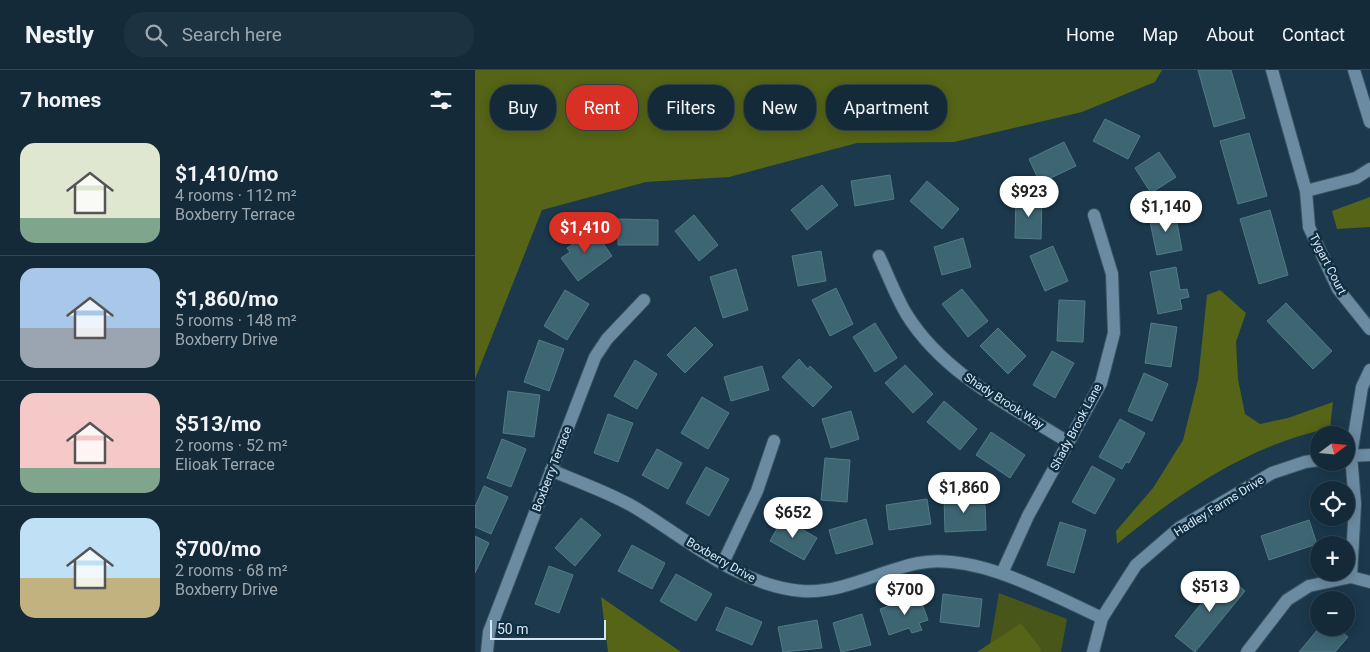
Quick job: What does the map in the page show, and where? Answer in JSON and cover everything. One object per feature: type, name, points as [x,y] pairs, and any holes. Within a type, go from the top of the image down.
[{"type":"street","name":"Tygart Court","points":[[1272,70],[1271,72],[1306,191],[1309,227],[1338,289],[1370,329]]},
{"type":"street","points":[[1354,70],[1370,122]]},
{"type":"street","points":[[1306,191],[1356,178],[1370,169]]},
{"type":"street","name":"Shady Brook Lane","points":[[1002,573],[1028,516],[1101,383],[1114,333],[1112,274],[1094,215]]},
{"type":"street","name":"Shady Brook Way","points":[[879,256],[907,315],[942,358],[974,384],[1068,442]]},
{"type":"street","name":"Boxberry Terrace","points":[[487,652],[489,632],[595,357],[607,339],[644,300]]},
{"type":"street","points":[[1354,426],[1362,386],[1370,370]]},
{"type":"street","points":[[723,563],[757,491],[774,441]]},
{"type":"street","points":[[1355,456],[1370,455]]},
{"type":"street","name":"Hadley Farms Drive","points":[[1093,652],[1102,618],[1136,565],[1179,528],[1272,473],[1310,461]]},
{"type":"street","name":"Boxberry Drive","points":[[551,470],[632,506],[723,563],[760,583],[803,592],[839,588],[892,569],[922,562],[958,563],[1002,573],[1102,618]]},
{"type":"street","points":[[1350,471],[1355,504],[1353,536]]},
{"type":"street","points":[[1355,577],[1370,582]]},
{"type":"street","points":[[1247,652],[1287,600],[1309,586],[1330,581]]},
{"type":"green space","points":[[475,70],[1162,70],[1155,82],[1082,112],[954,142],[857,143],[729,177],[646,182],[542,210],[475,379]]},
{"type":"green space","points":[[1370,197],[1370,227],[1337,229],[1332,211]]},
{"type":"green space","points":[[1220,290],[1246,313],[1236,342],[1238,379],[1245,414],[1260,424],[1288,418],[1333,402],[1330,426],[1310,426],[1310,433],[1271,446],[1244,458],[1165,506],[1117,544],[1116,531],[1153,488],[1183,440],[1198,380],[1207,295]]},
{"type":"green space","points":[[999,593],[1067,619],[1061,652],[1040,652],[1042,650],[1021,624],[990,644]]},
{"type":"green space","points":[[601,597],[681,652],[608,652]]},
{"type":"green space","points":[[1021,623],[1042,650],[1040,652],[977,652]]},
{"type":"building","points":[[1198,70],[1231,70],[1245,118],[1214,127]]},
{"type":"building","points":[[1105,119],[1140,136],[1128,159],[1093,141]]},
{"type":"building","points":[[1249,133],[1267,196],[1238,204],[1220,141]]},
{"type":"building","points":[[1064,142],[1076,166],[1040,183],[1029,159]]},
{"type":"building","points":[[1159,152],[1176,177],[1151,193],[1135,168]]},
{"type":"building","points":[[890,175],[894,199],[855,206],[851,181]]},
{"type":"building","points":[[927,181],[959,209],[942,229],[910,201]]},
{"type":"building","points":[[822,185],[838,205],[807,230],[791,210]]},
{"type":"building","points":[[1016,197],[1042,198],[1041,239],[1015,238]]},
{"type":"building","points":[[1270,210],[1288,275],[1259,284],[1240,219]]},
{"type":"building","points":[[1175,212],[1182,250],[1157,255],[1149,217]]},
{"type":"building","points":[[694,215],[718,245],[699,261],[675,231]]},
{"type":"building","points":[[618,219],[658,220],[658,245],[618,245]]},
{"type":"building","points":[[583,228],[589,237],[595,232],[612,256],[578,281],[561,258],[570,252],[567,248],[575,243],[571,237]]},
{"type":"building","points":[[963,238],[971,267],[942,275],[934,247]]},
{"type":"building","points":[[1053,246],[1068,281],[1045,291],[1030,256]]},
{"type":"building","points":[[821,251],[826,281],[798,286],[792,256]]},
{"type":"building","points":[[1176,267],[1180,290],[1187,289],[1189,297],[1180,299],[1182,309],[1158,314],[1150,272]]},
{"type":"building","points":[[736,269],[748,310],[723,318],[710,277]]},
{"type":"building","points":[[836,288],[853,324],[830,336],[812,300]]},
{"type":"building","points":[[962,289],[988,321],[968,337],[942,304]]},
{"type":"building","points":[[565,290],[589,304],[567,340],[544,326]]},
{"type":"building","points":[[1059,300],[1085,301],[1083,342],[1057,341]]},
{"type":"building","points":[[1286,303],[1332,351],[1313,369],[1267,321]]},
{"type":"building","points":[[875,323],[897,358],[875,372],[853,337]]},
{"type":"building","points":[[1151,323],[1177,327],[1171,367],[1145,363]]},
{"type":"building","points":[[695,327],[713,345],[685,373],[667,355]]},
{"type":"building","points":[[998,328],[1026,356],[1008,374],[980,346]]},
{"type":"building","points":[[539,340],[564,349],[549,391],[524,382]]},
{"type":"building","points":[[1052,351],[1074,363],[1055,398],[1033,385]]},
{"type":"building","points":[[799,359],[808,369],[810,366],[832,387],[813,407],[782,377]]},
{"type":"building","points":[[635,360],[657,374],[637,409],[614,396]]},
{"type":"building","points":[[905,365],[933,394],[913,413],[885,383]]},
{"type":"building","points":[[762,366],[769,390],[731,401],[724,377]]},
{"type":"building","points":[[1144,373],[1168,384],[1152,421],[1128,411]]},
{"type":"building","points":[[508,391],[540,395],[534,437],[503,433]]},
{"type":"building","points":[[702,397],[729,413],[708,449],[681,433]]},
{"type":"building","points":[[944,401],[977,429],[960,450],[927,422]]},
{"type":"building","points":[[851,411],[859,439],[831,448],[822,419]]},
{"type":"building","points":[[608,414],[633,423],[618,462],[594,453]]},
{"type":"building","points":[[1120,419],[1145,433],[1129,463],[1126,462],[1122,469],[1099,457]]},
{"type":"building","points":[[991,432],[1025,455],[1010,478],[976,455]]},
{"type":"building","points":[[502,439],[526,449],[511,487],[487,478]]},
{"type":"building","points":[[657,449],[682,463],[668,489],[642,475]]},
{"type":"building","points":[[825,458],[850,460],[847,502],[821,500]]},
{"type":"building","points":[[1092,466],[1115,479],[1095,514],[1072,502]]},
{"type":"building","points":[[706,467],[729,479],[709,516],[686,503]]},
{"type":"building","points":[[484,486],[508,497],[491,534],[475,527],[475,507]]},
{"type":"building","points":[[976,495],[977,505],[985,505],[986,530],[945,532],[944,496]]},
{"type":"building","points":[[927,499],[931,524],[889,530],[886,505]]},
{"type":"building","points":[[581,518],[601,535],[575,566],[555,548]]},
{"type":"building","points":[[783,518],[817,538],[804,560],[770,541]]},
{"type":"building","points":[[866,519],[873,544],[836,554],[829,530]]},
{"type":"building","points":[[1309,520],[1314,536],[1310,536],[1310,546],[1269,560],[1261,536]]},
{"type":"building","points":[[1060,522],[1086,530],[1074,573],[1047,565]]},
{"type":"building","points":[[475,536],[489,543],[475,573]]},
{"type":"building","points":[[632,545],[665,563],[652,589],[618,571]]},
{"type":"building","points":[[549,566],[573,575],[559,613],[535,604]]},
{"type":"building","points":[[676,574],[712,594],[696,621],[660,601]]},
{"type":"building","points":[[1225,574],[1245,591],[1195,652],[1175,636]]},
{"type":"building","points":[[943,594],[982,599],[979,627],[940,622]]},
{"type":"building","points":[[919,595],[928,620],[919,623],[922,630],[912,633],[909,628],[889,635],[880,609]]},
{"type":"building","points":[[726,607],[762,622],[752,645],[716,630]]},
{"type":"building","points":[[862,614],[871,645],[841,652],[833,623]]},
{"type":"building","points":[[817,620],[822,648],[783,652],[778,627]]},
{"type":"building","points":[[1312,636],[1348,637],[1335,652],[1299,652]]}]
